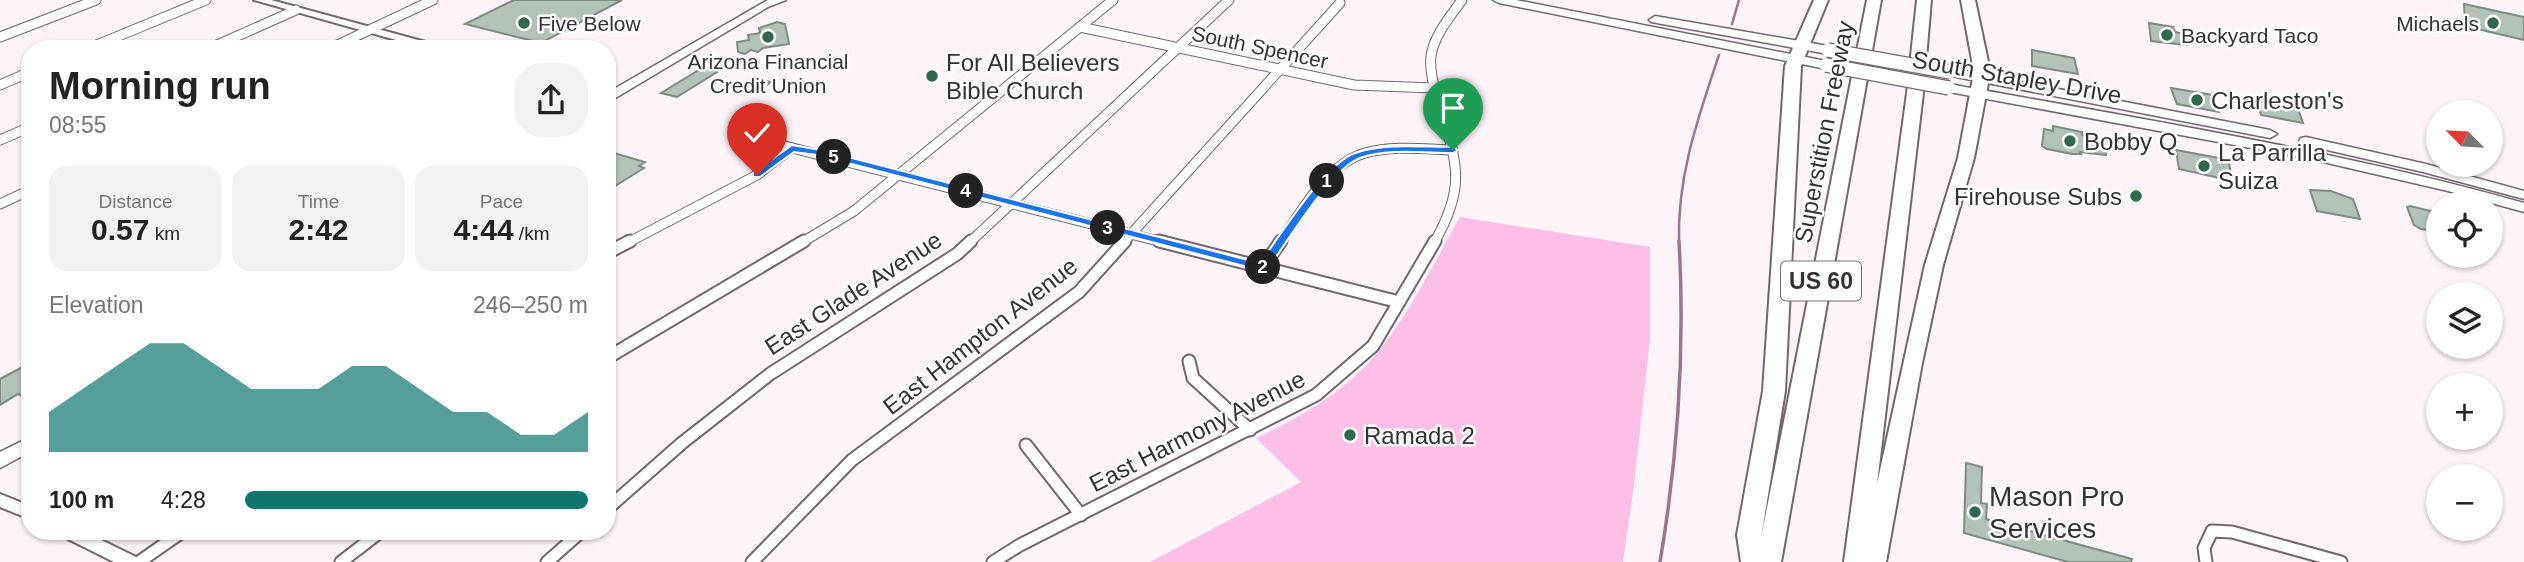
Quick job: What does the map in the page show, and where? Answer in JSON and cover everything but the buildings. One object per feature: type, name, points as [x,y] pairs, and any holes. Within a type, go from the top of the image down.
[{"type":"highway","points":[[1753,562],[1749,535],[1774,391],[1797,52],[1821,0]]},
{"type":"highway","name":"Superstition Freeway","points":[[1769,562],[1874,0]]},
{"type":"highway","name":"US 60","points":[[1856,562],[1915,93],[1924,0]]},
{"type":"highway","points":[[1874,562],[1912,363],[1934,265],[1966,158],[1980,86],[1968,0]]},
{"type":"main road","points":[[616,92],[766,2],[780,0]]},
{"type":"main road","name":"South Stapley Drive","points":[[1499,0],[1581,12],[1797,52],[1828,50],[1950,72],[1980,86],[2301,151],[2410,176],[2524,208]]},
{"type":"main road","name":"South Stapley Drive","points":[[1540,0],[1581,12],[1626,19],[1636,17],[1797,52],[1826,65],[1949,88],[1980,86],[2340,148],[2524,195]]},
{"type":"main road","points":[[0,461],[21,448]]},
{"type":"street","points":[[109,40],[206,0]]},
{"type":"street","points":[[259,0],[407,40]]},
{"type":"street","points":[[348,40],[433,0]]},
{"type":"street","points":[[616,353],[854,211],[1113,0]]},
{"type":"street","name":"East Glade Avenue","points":[[616,501],[682,443],[770,374],[957,254],[1229,0]]},
{"type":"street","name":"East Harmony Avenue","points":[[993,562],[1316,395],[1373,346],[1450,215],[1457,190],[1453,150],[1434,88],[1431,57],[1434,43],[1448,17],[1462,0]]},
{"type":"street","points":[[0,37],[91,1]]},
{"type":"street","name":"East Hampton Avenue","points":[[752,562],[852,460],[1079,292],[1340,2]]},
{"type":"street","points":[[228,40],[296,10]]},
{"type":"street","name":"South Spencer","points":[[1080,27],[1381,88],[1434,88]]},
{"type":"street","points":[[0,85],[21,76]]},
{"type":"street","points":[[0,140],[21,131]]},
{"type":"street","points":[[753,138],[1399,303]]},
{"type":"street","points":[[616,248],[757,175],[792,148]]},
{"type":"street","points":[[1263,267],[1332,173],[1356,156],[1384,150],[1453,150]]},
{"type":"street","points":[[0,204],[21,194]]},
{"type":"street","points":[[1189,360],[1193,377],[1250,430]]},
{"type":"street","points":[[1026,445],[1081,515]]},
{"type":"street","points":[[0,500],[21,509]]},
{"type":"street","points":[[2206,562],[2204,548],[2211,531],[2232,532],[2341,562]]},
{"type":"street","points":[[86,540],[130,562]]},
{"type":"street","points":[[139,562],[171,540]]},
{"type":"street","points":[[341,562],[370,540]]},
{"type":"street","points":[[547,562],[572,540]]},
{"type":"shaded area","points":[[1460,217],[1650,247],[1650,339],[1623,562],[1150,562],[1301,482],[1256,438],[1318,404],[1347,383],[1372,359],[1409,308]]},
{"type":"waterway","points":[[1732,24],[1739,0]]},
{"type":"waterway","points":[[1679,241],[1685,171],[1719,55]]},
{"type":"waterway","points":[[1660,562],[1676,442],[1681,321],[1679,241]]},
{"type":"place","name":"Five Below","points":[[524,23]]},
{"type":"place","name":"Michaels","points":[[2493,23]]},
{"type":"place","name":"Backyard Taco","points":[[2167,35]]},
{"type":"place","name":"Arizona Financial Credit Union","points":[[768,37]]},
{"type":"place","name":"For All Believers Bible Church","points":[[932,76]]},
{"type":"place","name":"Charleston's","points":[[2197,100]]},
{"type":"place","name":"Bobby Q","points":[[2070,141]]},
{"type":"place","name":"La Parrilla Suiza","points":[[2204,166]]},
{"type":"place","name":"Firehouse Subs","points":[[2136,196]]},
{"type":"place","name":"Ramada 2","points":[[1350,435]]},
{"type":"place","name":"Mason Pro Services","points":[[1975,512]]},
{"type":"route","points":[[757,175],[792,148],[818,152],[1263,267],[1332,173],[1356,156],[1384,150],[1453,150]]}]
